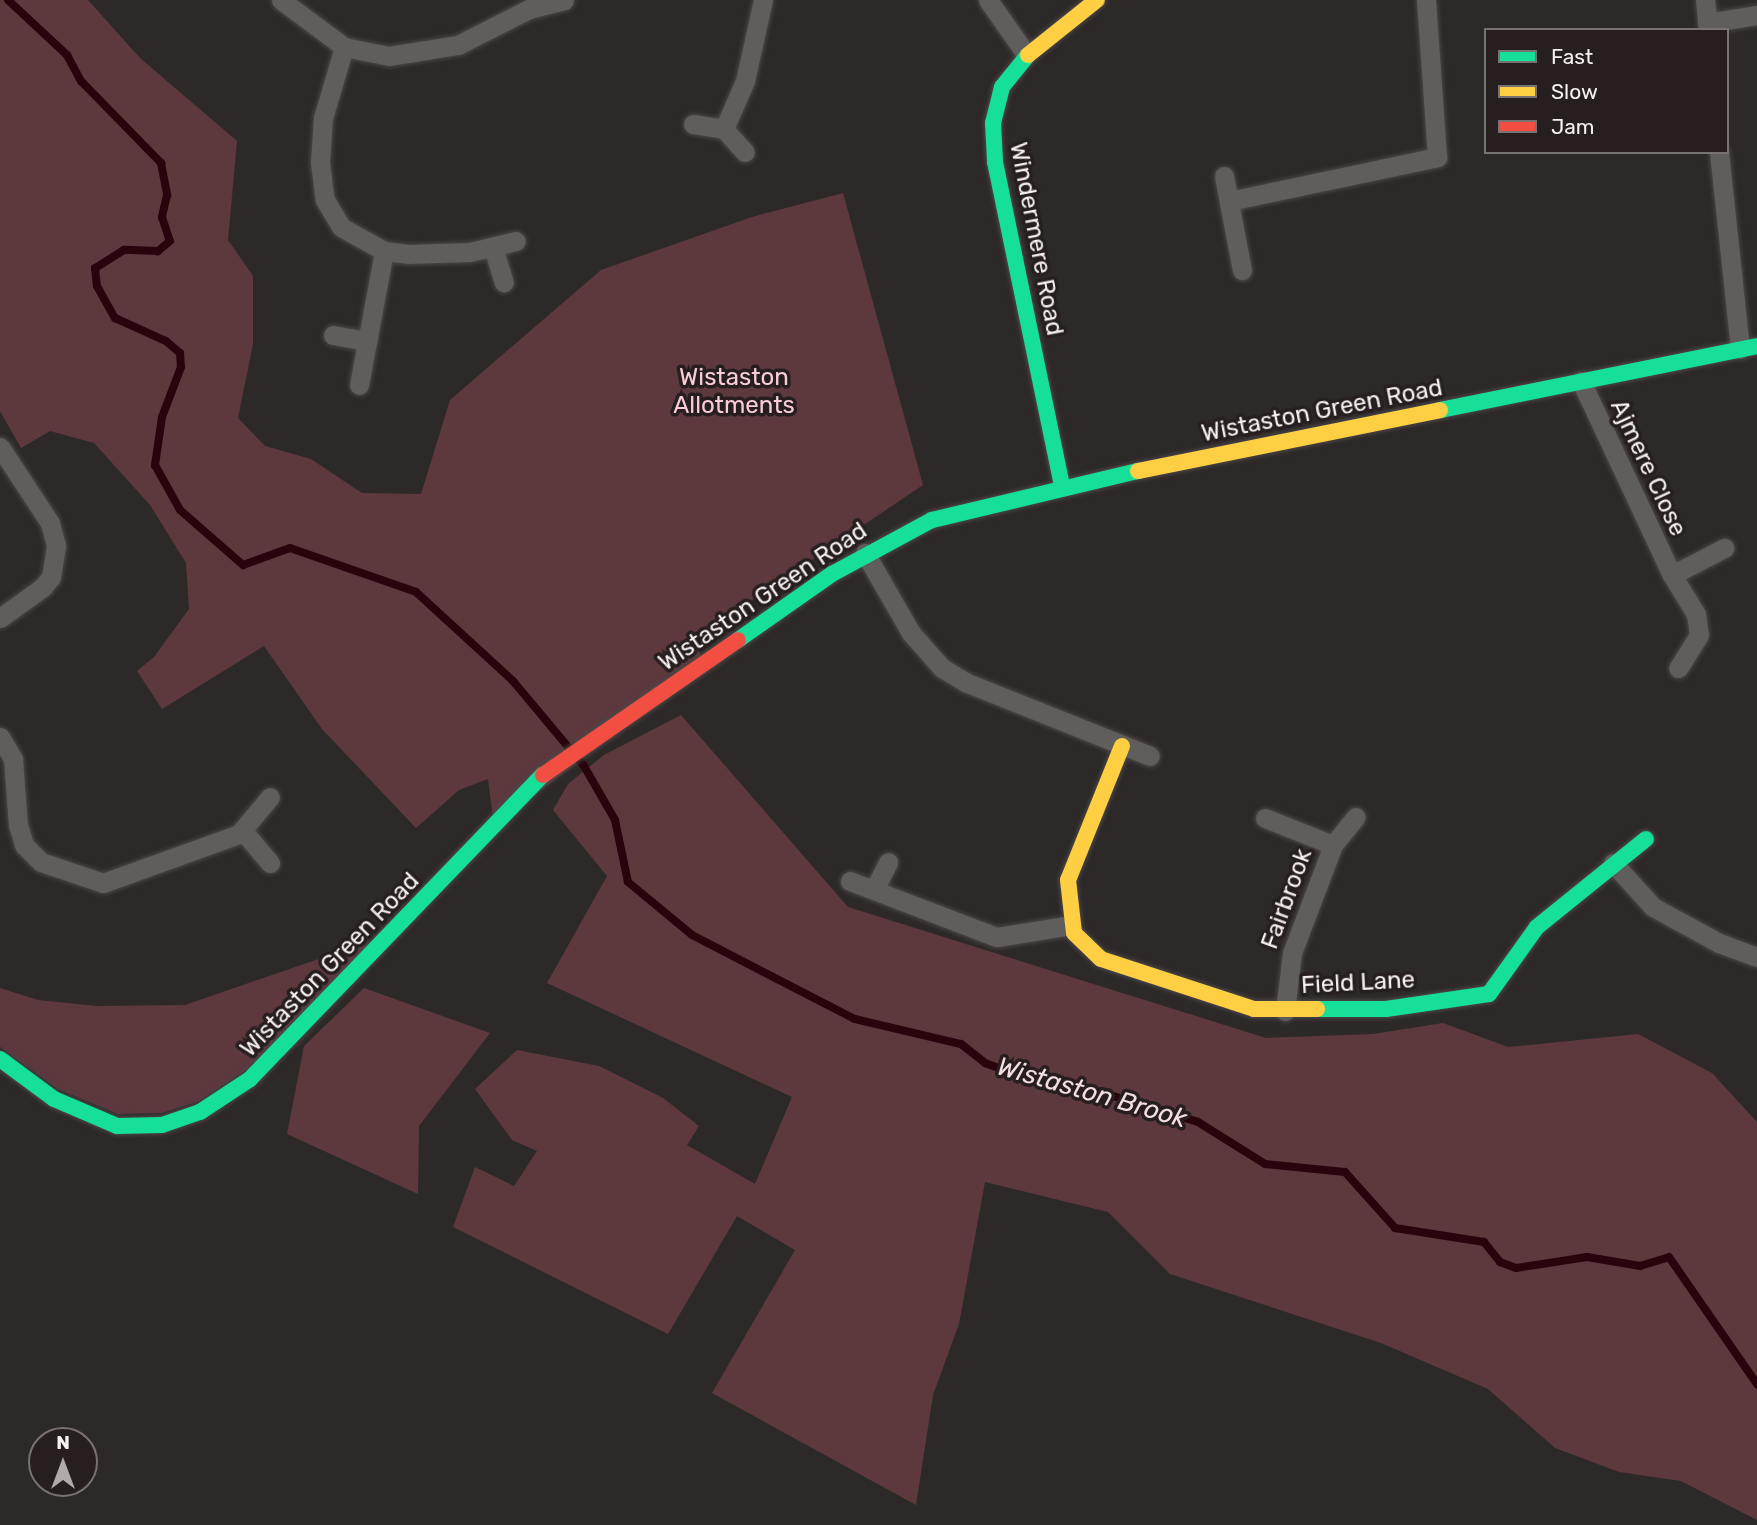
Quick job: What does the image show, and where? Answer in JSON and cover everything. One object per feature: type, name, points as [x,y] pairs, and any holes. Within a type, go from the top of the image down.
[{"type":"street","points":[[281,0],[344,47],[389,56],[440,50],[529,9],[564,0]]},
{"type":"street","points":[[724,130],[745,81],[763,0]]},
{"type":"street","points":[[988,0],[1026,54]]},
{"type":"street","name":"Windermere Road","points":[[1062,486],[992,140],[1002,87],[1026,54],[1097,0]]},
{"type":"street","points":[[1229,201],[1437,157],[1426,0]]},
{"type":"street","points":[[1705,0],[1708,27],[1757,15]]},
{"type":"street","points":[[344,47],[323,118],[320,162],[325,200],[341,227],[384,251],[440,254],[516,241]]},
{"type":"street","points":[[693,124],[724,130],[745,152]]},
{"type":"street","points":[[1720,154],[1749,347]]},
{"type":"street","points":[[1224,176],[1242,270]]},
{"type":"street","points":[[493,247],[504,282]]},
{"type":"street","points":[[359,385],[384,251]]},
{"type":"street","points":[[333,335],[367,341]]},
{"type":"street","name":"Wistaston Green Road","points":[[0,1059],[54,1100],[117,1126],[162,1125],[200,1112],[250,1079],[542,776],[865,552],[957,511],[1062,486],[1749,347]]},
{"type":"street","name":"Ajmere Close","points":[[1581,381],[1672,575],[1700,627],[1678,668]]},
{"type":"street","points":[[0,447],[50,523],[56,546],[51,576],[0,618]]},
{"type":"street","name":"Ajmere Close","points":[[1672,575],[1724,548]]},
{"type":"street","points":[[865,552],[911,633],[942,668],[965,682],[1150,756]]},
{"type":"street","points":[[0,737],[13,759],[18,825],[24,845],[41,862],[103,883],[198,852],[243,831],[270,797]]},
{"type":"street","points":[[850,881],[875,887],[907,904],[997,937],[1071,925],[1067,902],[1072,866],[1122,746]]},
{"type":"street","name":"Fairbrook","points":[[1285,1011],[1292,953],[1333,845],[1356,817]]},
{"type":"street","name":"Fairbrook","points":[[1265,818],[1333,845]]},
{"type":"street","points":[[243,831],[270,863]]},
{"type":"street","name":"Field Lane","points":[[1071,925],[1090,952],[1114,964],[1239,1006],[1285,1011],[1386,1009],[1489,994],[1537,927],[1646,839]]},
{"type":"street","points":[[875,887],[888,862]]},
{"type":"street","points":[[1613,863],[1653,907],[1719,943],[1757,957]]},
{"type":"green space","name":"Wistaston Allotments","points":[[0,0],[88,0],[140,58],[237,141],[228,240],[253,276],[253,344],[238,418],[265,446],[311,459],[362,493],[421,494],[450,400],[601,270],[752,217],[843,193],[923,485],[693,640],[706,665],[494,826],[488,779],[459,790],[416,828],[322,729],[264,646],[162,709],[137,671],[154,657],[189,609],[186,563],[150,505],[94,443],[50,431],[21,448],[0,411]]},
{"type":"green space","points":[[681,715],[848,907],[1266,1038],[1373,1034],[1443,1023],[1508,1047],[1638,1034],[1712,1073],[1757,1122],[1757,1520],[1681,1481],[1619,1472],[1555,1448],[1488,1389],[1381,1343],[1170,1274],[1108,1212],[985,1182],[959,1324],[933,1395],[916,1505],[712,1393],[795,1250],[737,1216],[668,1334],[453,1227],[475,1167],[514,1186],[537,1151],[512,1140],[475,1089],[517,1050],[599,1066],[663,1098],[699,1126],[687,1145],[755,1184],[792,1097],[547,983],[607,876],[553,810],[568,784],[604,755]]},
{"type":"green space","points":[[371,941],[249,1068],[199,1101],[162,1113],[118,1114],[58,1089],[0,1047],[0,988],[38,1000],[97,1006],[185,1005]]},
{"type":"green space","points":[[364,988],[490,1033],[419,1126],[418,1194],[287,1134],[304,1046]]},
{"type":"waterway","name":"Wistaston Brook","points":[[8,0],[67,55],[81,81],[161,163],[167,195],[162,217],[170,241],[158,251],[124,250],[95,268],[97,286],[115,318],[166,341],[180,353],[181,367],[162,417],[155,465],[180,510],[243,565],[290,548],[416,592],[513,681],[584,766],[615,820],[628,882],[692,935],[855,1019],[961,1044],[985,1063],[1023,1077],[1061,1080],[1198,1122],[1265,1164],[1345,1172],[1395,1228],[1484,1242],[1500,1262],[1516,1268],[1587,1257],[1640,1266],[1669,1257],[1757,1384]]},
{"type":"traffic: fast","points":[[1028,55],[1002,87],[993,123],[995,162],[1062,486]]},
{"type":"traffic: fast","points":[[1440,410],[1757,346]]},
{"type":"traffic: fast","points":[[738,640],[832,574],[932,520],[1138,471]]},
{"type":"traffic: fast","points":[[0,1059],[54,1099],[117,1126],[162,1125],[200,1112],[250,1079],[543,775]]},
{"type":"traffic: fast","points":[[1317,1009],[1386,1009],[1489,994],[1537,927],[1646,839]]},
{"type":"traffic: slow","points":[[1028,55],[1097,0]]},
{"type":"traffic: slow","points":[[1138,471],[1440,410]]},
{"type":"traffic: slow","points":[[1122,746],[1068,880],[1074,933],[1101,959],[1254,1009],[1317,1009]]},
{"type":"traffic: jam","points":[[543,775],[738,640]]}]
